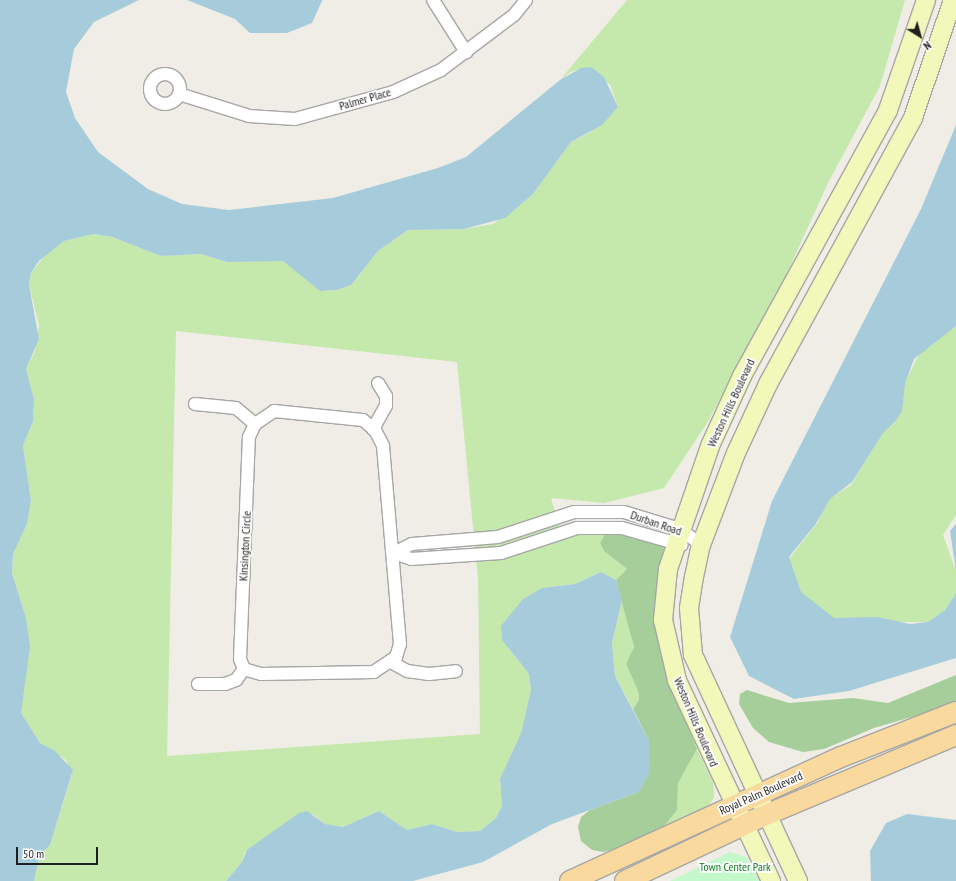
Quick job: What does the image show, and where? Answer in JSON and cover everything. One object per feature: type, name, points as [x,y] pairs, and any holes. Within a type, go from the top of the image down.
[{"type":"main road","name":"Royal Palm Boulevard","points":[[570,881],[733,805],[956,712]]},
{"type":"main road","name":"Royal Palm Boulevard","points":[[625,881],[742,825],[956,735]]},
{"type":"street","points":[[433,0],[466,52]]},
{"type":"street","name":"Palmer Place","points":[[179,94],[249,116],[295,119],[393,92],[440,70],[514,15],[526,0]]},
{"type":"street","name":"Weston Hills Boulevard","points":[[771,881],[742,825],[677,680],[668,648],[663,601],[678,537],[710,446],[742,376],[888,110],[926,0]]},
{"type":"street","name":"Weston Hills Boulevard","points":[[798,881],[765,815],[694,655],[689,608],[701,545],[736,453],[768,384],[913,118],[953,0]]},
{"type":"street","points":[[373,428],[386,406],[386,396],[378,383]]},
{"type":"street","points":[[195,404],[236,408],[255,424],[274,411],[363,420],[373,428],[383,446],[394,553],[400,644],[391,662],[374,672],[261,674],[244,669],[236,680],[225,684],[198,684]]},
{"type":"street","name":"Kinsington Circle","points":[[244,669],[240,659],[250,437],[255,424]]},
{"type":"street","name":"Durban Road","points":[[394,553],[412,544],[498,537],[574,512],[624,512],[678,537],[701,545]]},
{"type":"street","name":"Durban Road","points":[[394,553],[411,559],[501,553],[577,528],[622,528],[678,537]]},
{"type":"street","points":[[432,542],[434,558]]},
{"type":"street","points":[[391,662],[407,671],[429,674],[456,670]]},
{"type":"green space","points":[[627,0],[905,0],[880,86],[828,183],[777,295],[707,423],[664,488],[604,503],[551,498],[561,533],[609,528],[600,543],[604,551],[627,569],[616,580],[601,572],[575,584],[542,588],[508,648],[529,674],[531,690],[521,733],[500,780],[502,806],[496,818],[480,831],[457,832],[432,824],[407,830],[379,811],[343,827],[325,824],[313,814],[245,852],[242,862],[226,881],[34,881],[40,855],[50,845],[72,775],[66,760],[40,743],[21,713],[26,618],[12,573],[13,554],[27,524],[31,501],[23,445],[33,422],[34,399],[26,369],[35,351],[39,325],[29,285],[31,273],[49,251],[64,241],[94,234],[112,237],[161,256],[201,254],[227,262],[283,260],[320,291],[337,290],[351,285],[378,251],[408,230],[464,229],[493,224],[533,194],[571,142],[591,132],[618,107],[610,85],[591,67],[572,71],[560,80]],"holes":[[[176,331],[457,362],[478,579],[480,734],[167,756]]]},
{"type":"green space","points":[[956,327],[956,515],[943,535],[956,571],[956,593],[945,610],[928,622],[839,622],[802,598],[785,564],[818,522],[826,501],[851,485],[882,433],[895,423],[899,412],[897,399],[920,352],[938,336]]},
{"type":"green space","points":[[609,528],[659,542],[667,552],[671,684],[697,749],[678,783],[677,810],[662,829],[621,848],[603,852],[592,850],[581,841],[578,827],[581,817],[590,810],[639,792],[649,741],[633,709],[639,700],[638,691],[626,664],[634,647],[616,580],[627,569],[604,551],[600,543]]},
{"type":"green space","points":[[622,600],[634,648],[626,664],[638,691],[639,700],[633,709],[615,676],[612,643]]},
{"type":"green space","points":[[956,675],[956,704],[874,728],[824,749],[803,752],[769,742],[753,728],[739,704],[740,694],[747,690],[789,703],[853,698],[888,703]]},
{"type":"green space","points":[[697,749],[713,782],[714,797],[709,806],[662,829],[677,810],[678,783]]},
{"type":"green space","name":"Town Center Park","points":[[730,852],[746,857],[759,881],[670,881]]},
{"type":"water","points":[[0,0],[139,0],[94,22],[74,49],[66,92],[75,118],[98,152],[148,189],[182,204],[229,210],[333,198],[438,168],[466,157],[560,80],[581,68],[591,67],[604,77],[618,107],[602,125],[571,142],[533,194],[505,218],[464,229],[408,230],[378,251],[351,285],[337,290],[320,291],[283,261],[227,262],[201,254],[161,256],[112,237],[94,234],[64,241],[39,261],[31,273],[29,285],[39,339],[26,369],[34,399],[33,422],[23,445],[31,501],[27,524],[13,554],[12,573],[26,618],[30,647],[21,713],[40,743],[55,751],[73,770],[50,845],[40,855],[34,881],[0,881]]},
{"type":"water","points":[[187,0],[322,1],[312,23],[287,33],[250,33],[235,19]]},
{"type":"water","points":[[956,125],[956,326],[914,359],[905,384],[902,411],[895,422],[883,433],[852,482],[830,499],[815,525],[789,557],[801,592],[834,618],[877,617],[910,624],[928,622],[945,610],[956,593],[956,658],[849,691],[794,699],[749,676],[730,637],[772,501],[921,209]]},
{"type":"water","points":[[956,524],[956,571],[950,531]]},
{"type":"water","points":[[601,572],[616,580],[622,600],[612,643],[615,676],[649,741],[650,772],[639,792],[552,824],[483,862],[413,881],[226,881],[242,862],[247,850],[299,813],[307,811],[325,824],[343,827],[379,811],[407,830],[432,824],[457,832],[480,831],[496,818],[502,806],[500,779],[521,733],[531,690],[529,674],[502,640],[501,626],[523,599],[542,588],[575,584]]},
{"type":"water","points":[[907,814],[956,820],[956,881],[871,881],[870,851],[886,823]]}]
